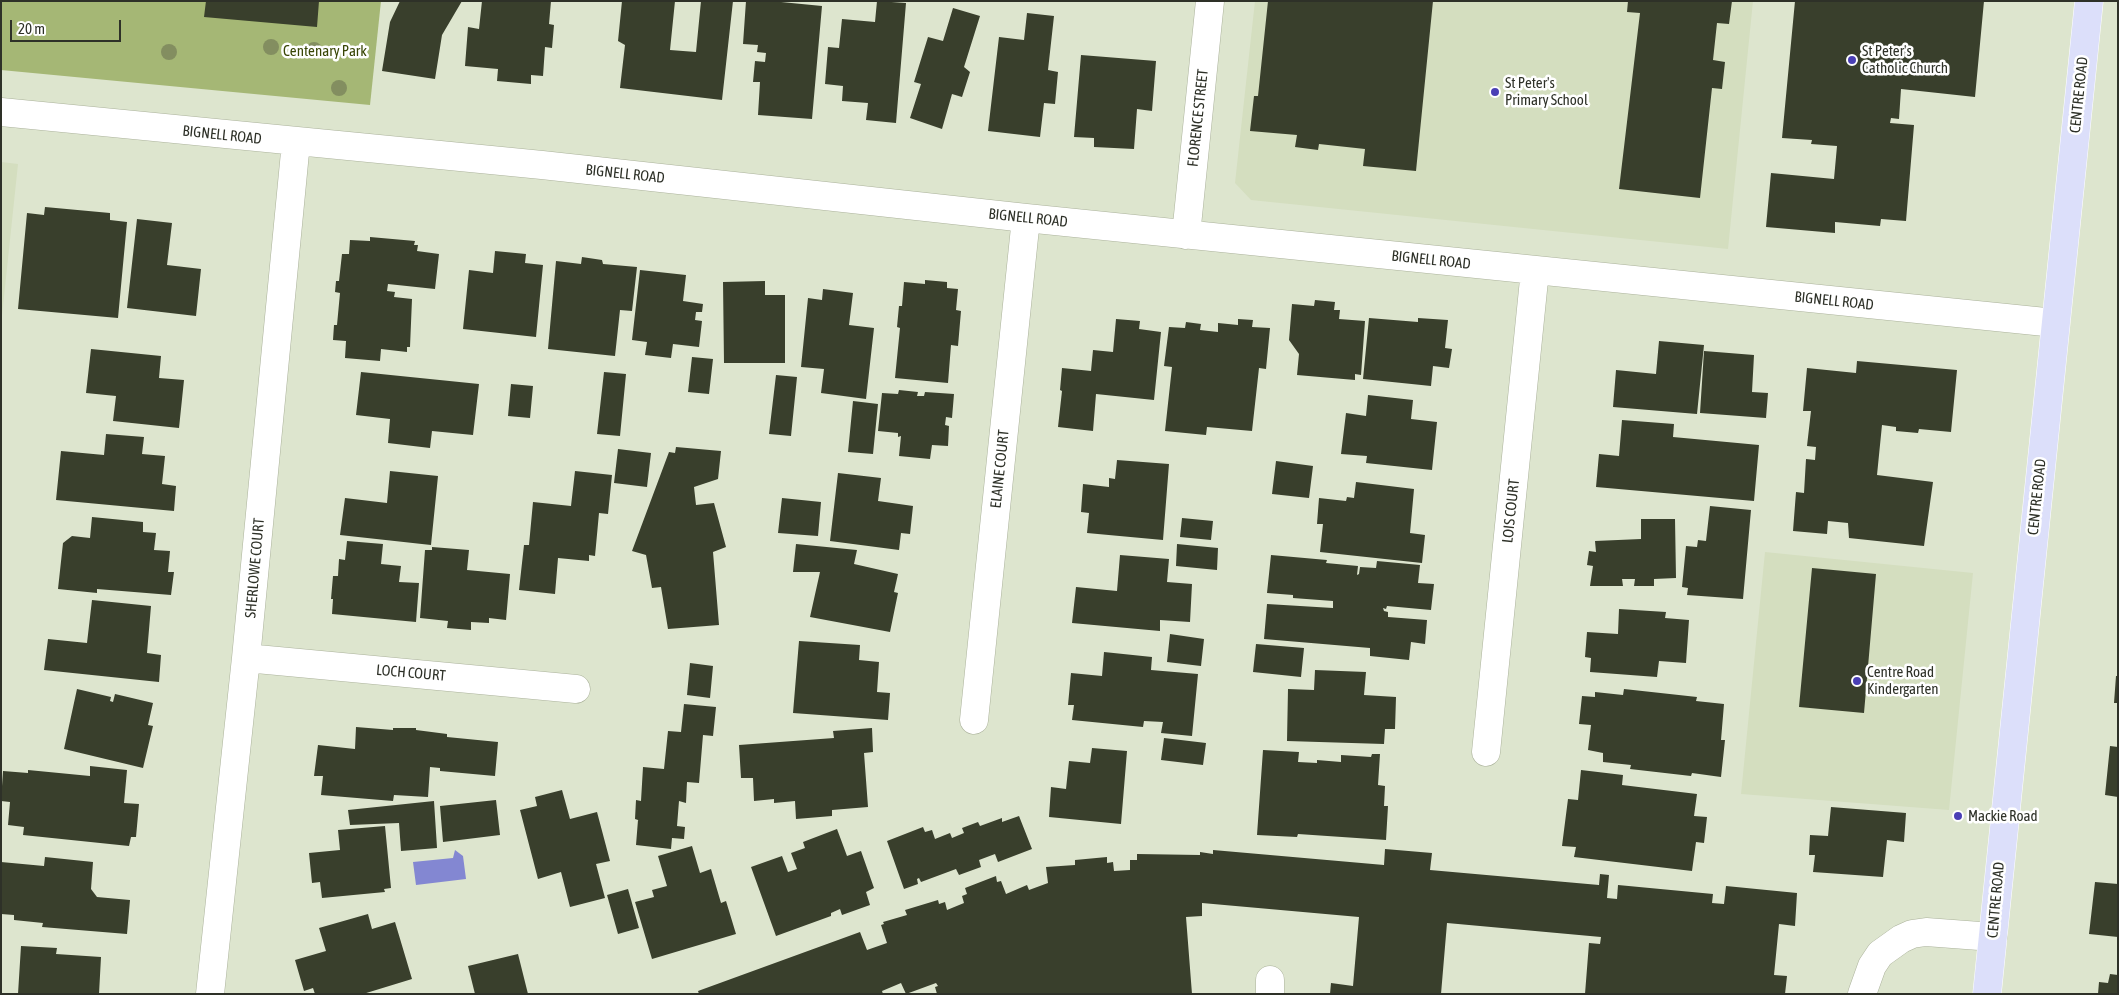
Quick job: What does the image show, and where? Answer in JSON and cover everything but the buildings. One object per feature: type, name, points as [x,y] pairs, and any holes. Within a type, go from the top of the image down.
[{"type":"main road","name":"CENTRE ROAD","points":[[1987,994],[2089,1]]},
{"type":"street","name":"FLORENCE STREET","points":[[1186,234],[1210,1]]},
{"type":"street","name":"BIGNELL ROAD","points":[[1,112],[542,165],[1026,218],[2055,324]]},
{"type":"street","name":"SHERLOWE COURT","points":[[210,994],[246,658],[296,142]]},
{"type":"street","name":"ELAINE COURT","points":[[974,720],[1026,218]]},
{"type":"street","name":"LOIS COURT","points":[[1486,752],[1535,270]]},
{"type":"street","name":"LOCH COURT","points":[[246,658],[576,689]]},
{"type":"street","points":[[1862,994],[1872,966],[1880,954],[1901,939],[1912,934],[1926,932],[1993,937]]},
{"type":"shaded area","name":"St Peter's Primary School","points":[[1255,1],[1753,1],[1728,249],[1251,200],[1235,183]]},
{"type":"shaded area","points":[[1,162],[18,164],[1,325]]},
{"type":"shaded area","name":"Centre Road Kindergarten","points":[[1765,552],[1973,573],[1949,810],[1741,794]]},
{"type":"green space","name":"Centenary Park","points":[[1,1],[381,1],[370,105],[1,70]]},
{"type":"water","points":[[455,850],[463,856],[466,879],[416,885],[413,862],[453,858]]},
{"type":"place","name":"St Peter's Catholic Church","points":[[1852,60]]},
{"type":"place","name":"St Peter's Primary School","points":[[1495,92]]},
{"type":"place","name":"Centre Road Kindergarten","points":[[1857,681]]},
{"type":"place","name":"Mackie Road","points":[[1958,816]]}]
